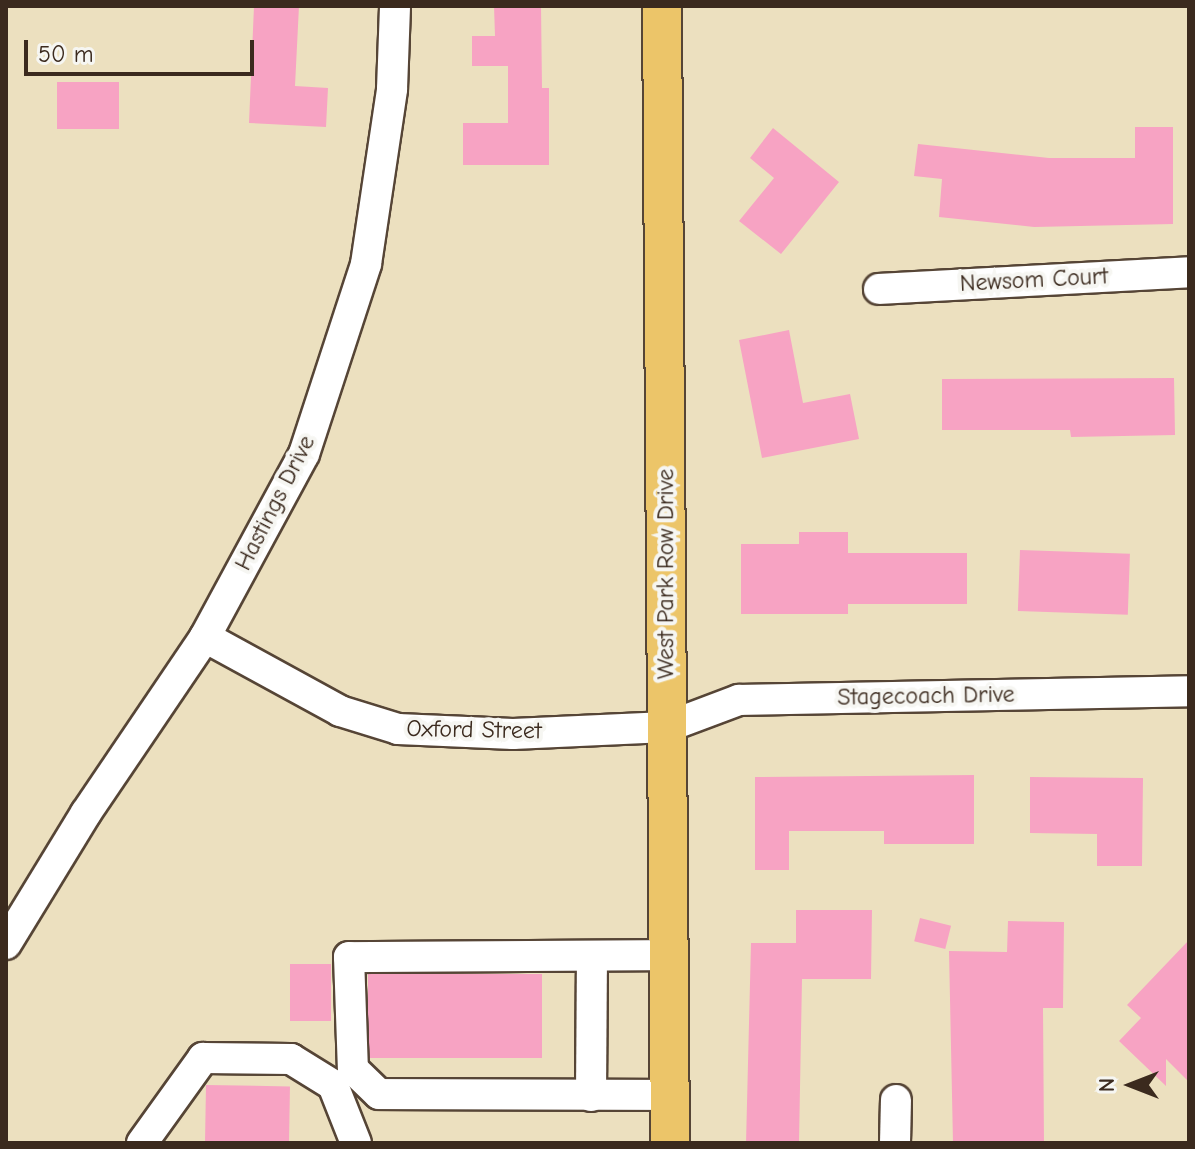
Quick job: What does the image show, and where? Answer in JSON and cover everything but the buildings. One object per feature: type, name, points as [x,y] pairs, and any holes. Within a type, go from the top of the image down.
[{"type":"main road","name":"West Park Row Drive","points":[[662,6],[670,1143]]},
{"type":"street","name":"Hastings Drive","points":[[6,944],[86,813],[205,637],[304,454],[366,264],[392,89],[395,6]]},
{"type":"street","name":"Newsom Court","points":[[879,289],[1189,272]]},
{"type":"street","name":"Oxford Street","points":[[205,637],[340,711],[398,729],[513,734],[667,727]]},
{"type":"street","name":"Stagecoach Drive","points":[[667,727],[739,700],[1189,691]]},
{"type":"street","points":[[669,955],[349,957],[353,1069],[379,1094],[670,1095]]},
{"type":"street","points":[[591,1096],[592,957]]},
{"type":"street","points":[[142,1143],[203,1058],[291,1059],[333,1085],[356,1143]]},
{"type":"street","points":[[895,1143],[896,1100]]}]
